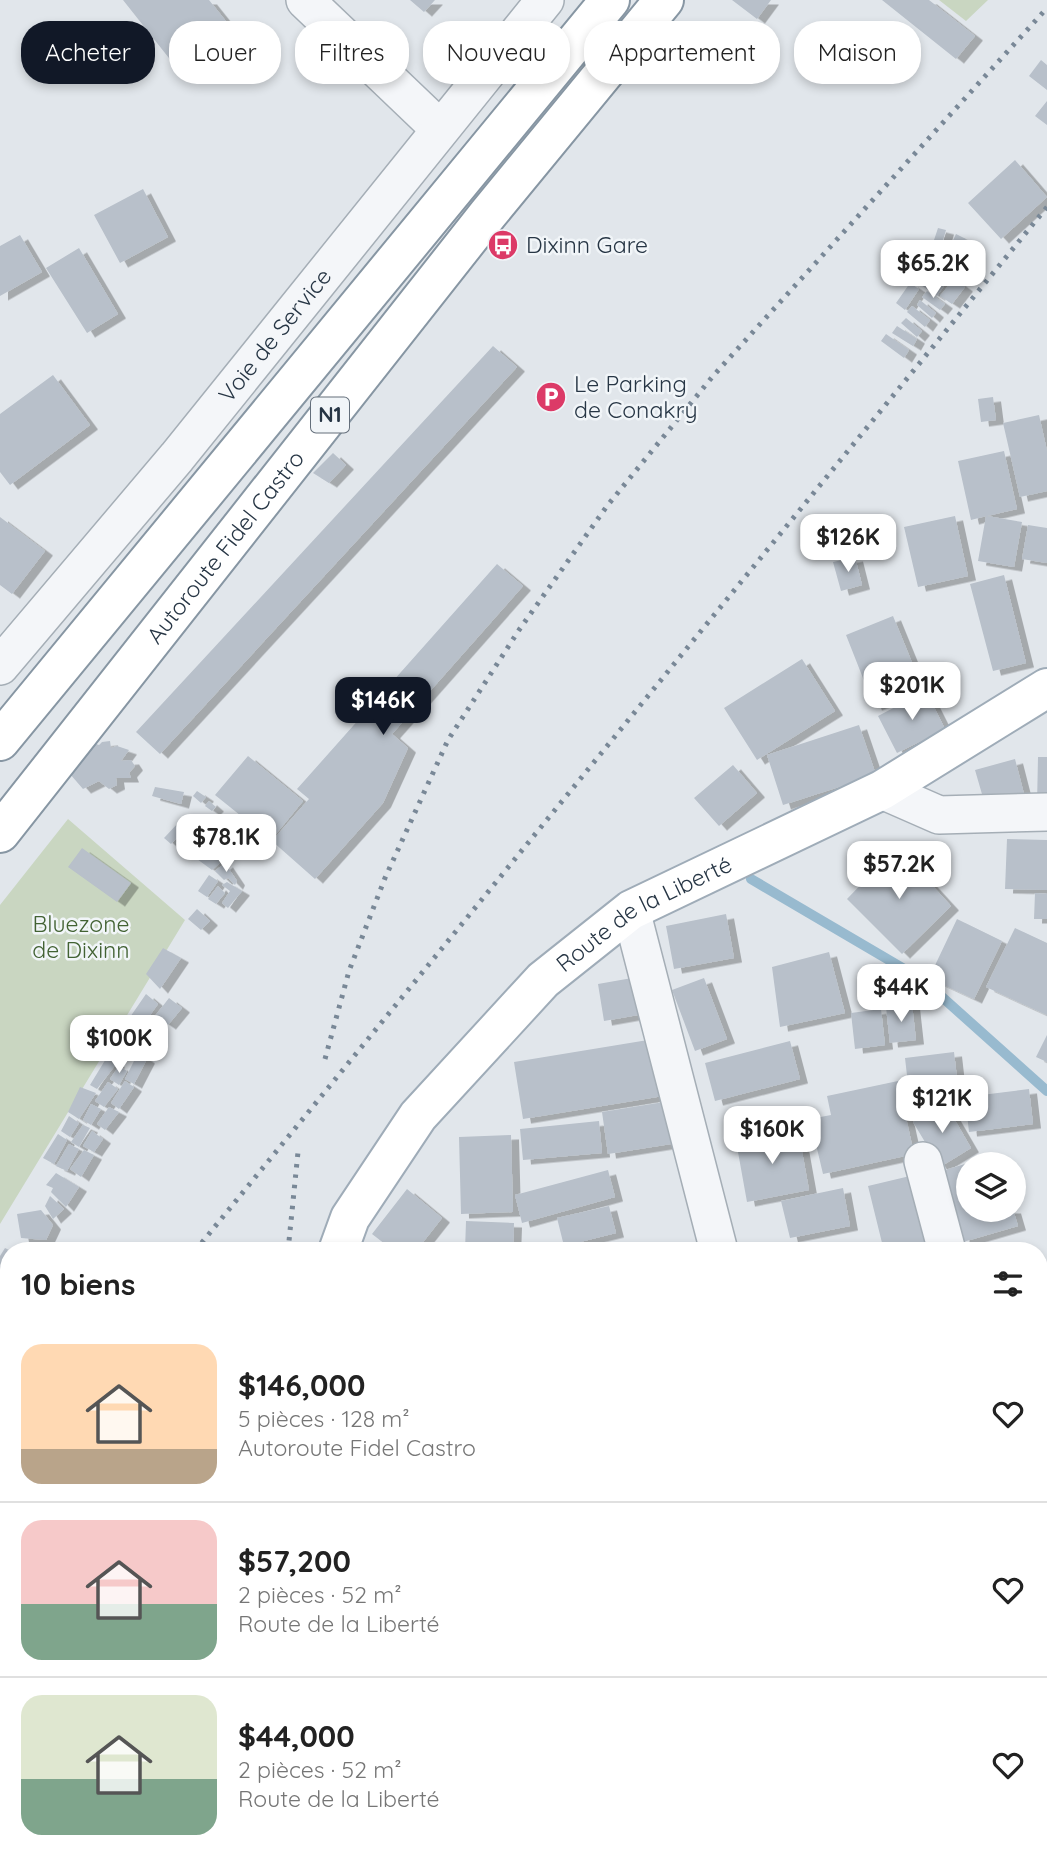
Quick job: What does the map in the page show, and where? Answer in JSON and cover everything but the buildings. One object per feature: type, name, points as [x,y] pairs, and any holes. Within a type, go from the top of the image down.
[{"type":"main road","name":"N1","points":[[0,741],[610,0]]},
{"type":"main road","name":"Autoroute Fidel Castro","points":[[0,833],[488,214],[664,0]]},
{"type":"main road","name":"Route de la Liberté","points":[[341,1242],[350,1218],[418,1116],[543,980],[631,910],[882,790],[1047,688]]},
{"type":"street","points":[[305,0],[440,129]]},
{"type":"street","name":"Voie de Service","points":[[0,667],[177,457],[545,0]]},
{"type":"street","points":[[882,790],[939,815],[1047,812]]},
{"type":"street","points":[[631,910],[717,1242]]},
{"type":"street","points":[[923,1161],[945,1242]]},
{"type":"green space","points":[[939,0],[988,0],[966,21]]},
{"type":"green space","name":"Bluezone de Dixinn","points":[[68,819],[185,920],[0,1224],[0,905]]},
{"type":"waterway","points":[[751,879],[923,980],[1047,1091]]},
{"type":"railway","points":[[325,1059],[349,971],[385,878],[448,740],[519,630],[607,506],[713,376],[1047,8]]},
{"type":"railway","points":[[202,1242],[1047,207]]},
{"type":"railway","points":[[289,1242],[298,1152]]},
{"type":"place","name":"Dixinn Gare","points":[[503,245]]},
{"type":"place","name":"Le Parking de Conakry","points":[[551,397]]}]
